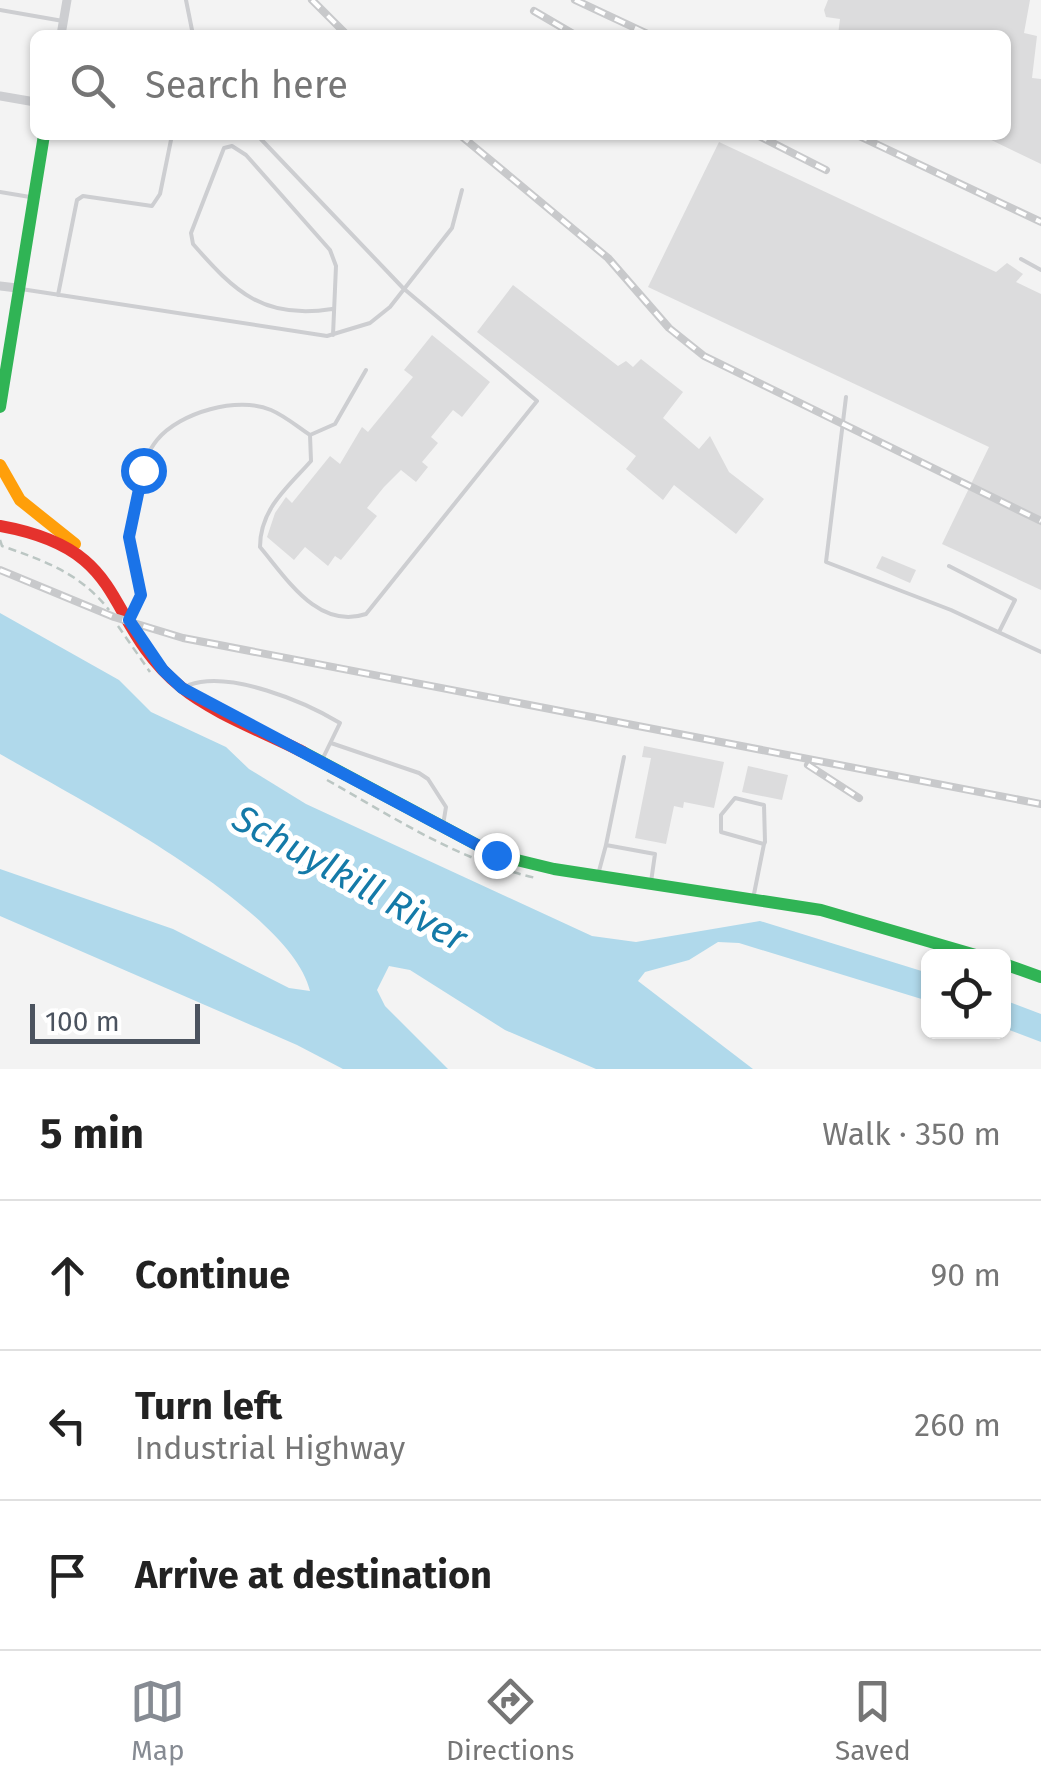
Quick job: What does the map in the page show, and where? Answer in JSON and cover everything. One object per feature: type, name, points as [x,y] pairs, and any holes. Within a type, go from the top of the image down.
[{"type":"street","points":[[62,30],[67,0]]},
{"type":"street","points":[[0,96],[30,101]]},
{"type":"street","points":[[0,407],[43,140]]},
{"type":"street","points":[[0,286],[17,288]]},
{"type":"street","points":[[0,465],[2,476],[22,502],[58,526],[101,571],[163,670],[183,688],[443,830],[496,855],[598,876],[753,898],[872,923],[956,949]]},
{"type":"street","points":[[0,526],[46,534],[71,546],[101,571]]},
{"type":"street","points":[[1011,966],[1041,976]]},
{"type":"lane","points":[[186,0],[193,30]]},
{"type":"lane","points":[[0,10],[63,21]]},
{"type":"lane","points":[[58,295],[77,200],[83,196],[152,206],[160,194],[171,140]]},
{"type":"lane","points":[[262,140],[403,288],[536,400],[366,614],[349,620],[329,615],[300,594],[260,547],[260,528],[269,508],[312,461],[310,436]]},
{"type":"lane","points":[[332,309],[294,314],[268,307],[243,295],[193,244],[192,233],[224,148],[232,146],[246,155],[330,250],[336,266],[333,335]]},
{"type":"lane","points":[[17,288],[333,335],[370,323],[403,288],[452,228],[462,190]]},
{"type":"lane","points":[[0,192],[33,198]]},
{"type":"lane","points":[[1021,259],[1041,270]]},
{"type":"lane","points":[[310,436],[336,424],[366,370]]},
{"type":"lane","points":[[846,397],[826,562],[1041,652]]},
{"type":"lane","points":[[129,620],[141,595],[129,537],[132,513],[143,470],[158,439],[197,413],[227,406],[270,409],[310,436]]},
{"type":"lane","points":[[949,566],[1015,600],[999,632]]},
{"type":"lane","points":[[183,688],[208,682],[301,699],[340,723],[320,764]]},
{"type":"lane","points":[[331,743],[428,780],[446,807],[443,830]]},
{"type":"lane","points":[[598,876],[624,758]]},
{"type":"lane","points":[[753,898],[764,844],[764,805],[735,798],[721,815],[721,832],[764,844]]},
{"type":"lane","points":[[606,845],[655,854],[651,884]]},
{"type":"water","name":"Schuylkill River","points":[[0,613],[119,680],[151,712],[226,747],[249,769],[306,804],[592,936],[636,942],[760,921],[921,971],[921,999],[739,943],[718,942],[689,960],[645,972],[638,981],[753,1069],[596,1069],[505,1030],[410,970],[389,966],[377,990],[385,1006],[448,1069],[343,1069],[297,1045],[0,916],[0,869],[173,929],[289,988],[310,991],[294,959],[264,925],[223,891],[126,826],[0,754]]},
{"type":"water","points":[[1011,1003],[1041,1014],[1041,1042],[1011,1031]]},
{"type":"building","points":[[828,0],[1030,0],[1024,33],[1037,36],[1032,78],[1041,79],[1041,164],[991,140],[1011,140],[1011,30],[839,30],[840,19],[826,17]]},
{"type":"building","points":[[719,142],[996,272],[1007,263],[1023,274],[1016,282],[1041,294],[1041,590],[942,544],[989,447],[648,287]]},
{"type":"building","points":[[513,285],[618,366],[626,361],[633,367],[641,359],[683,392],[663,418],[699,449],[710,436],[729,472],[764,499],[736,534],[674,485],[663,500],[626,469],[636,456],[477,332]]},
{"type":"building","points":[[432,335],[490,382],[462,417],[453,410],[431,437],[438,443],[422,462],[428,467],[416,482],[401,470],[384,487],[367,508],[377,516],[341,560],[335,556],[328,566],[305,547],[294,560],[267,537],[275,513],[286,497],[292,503],[330,456],[340,464],[362,427],[368,432],[413,377],[404,370]]},
{"type":"building","points":[[882,556],[916,570],[910,583],[876,568]]},
{"type":"building","points":[[644,746],[724,762],[714,808],[684,802],[683,808],[674,806],[666,844],[635,838],[651,758],[642,757]]},
{"type":"building","points":[[748,766],[788,775],[782,800],[742,792]]},
{"type":"railway","points":[[312,0],[342,30]]},
{"type":"railway","points":[[575,0],[639,30]]},
{"type":"railway","points":[[534,11],[566,30]]},
{"type":"railway","points":[[466,140],[608,258],[669,328],[704,356],[1041,521]]},
{"type":"railway","points":[[767,140],[826,170]]},
{"type":"railway","points":[[868,140],[1041,222]]},
{"type":"railway","points":[[0,570],[114,617],[183,638],[1041,804]]},
{"type":"railway","points":[[808,765],[859,798]]},
{"type":"traffic: fast","points":[[0,407],[43,140]]},
{"type":"traffic: fast","points":[[303,752],[496,855],[554,869],[821,910],[955,949]]},
{"type":"traffic: fast","points":[[1011,966],[1041,977]]},
{"type":"traffic: slow","points":[[0,465],[20,500],[75,544]]},
{"type":"traffic: jam","points":[[0,526],[43,537],[73,552],[94,570],[155,662],[181,687],[223,714],[303,752]]},
{"type":"route","points":[[143,470],[129,537],[141,595],[129,620],[163,670],[182,688],[268,736],[496,855]]}]
